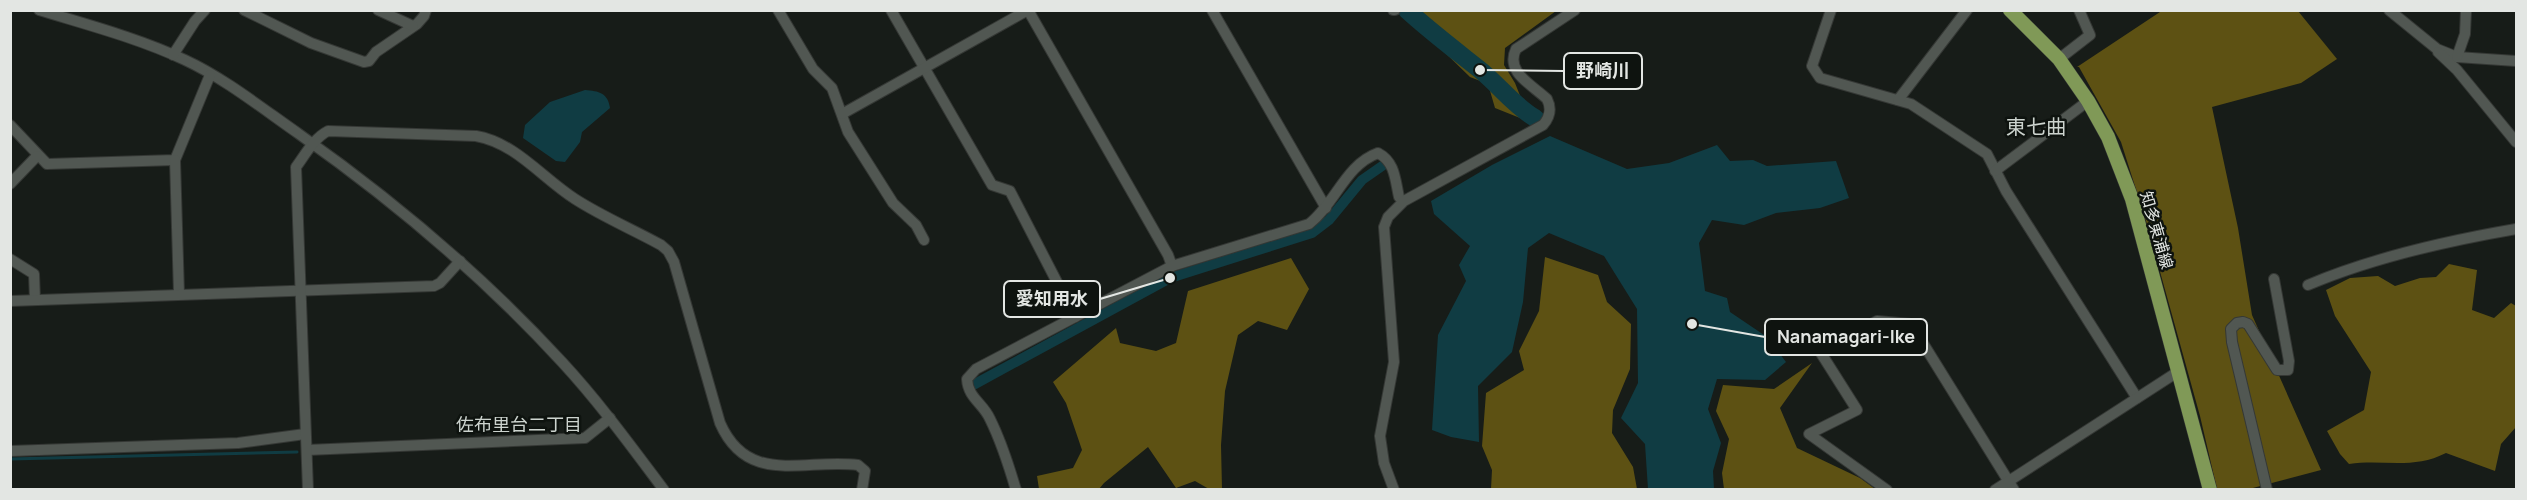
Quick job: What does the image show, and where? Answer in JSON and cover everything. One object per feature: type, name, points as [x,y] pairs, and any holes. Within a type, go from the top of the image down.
[{"type":"main road","name":"知多東浦線","points":[[2010,10],[2059,59],[2088,100],[2108,137],[2132,200],[2210,489]]},
{"type":"street","points":[[39,10],[142,42],[173,55],[210,75],[254,102],[313,144],[424,229],[524,323],[610,418],[664,489]]},
{"type":"street","points":[[173,55],[205,10]]},
{"type":"street","points":[[244,10],[312,43],[364,62],[369,61],[376,52],[413,26],[424,16],[426,10]]},
{"type":"street","points":[[378,10],[413,26]]},
{"type":"street","points":[[778,10],[813,69],[832,88],[848,132],[893,203],[916,225],[924,240]]},
{"type":"street","points":[[891,10],[992,185],[1010,191],[1075,317]]},
{"type":"street","points":[[842,114],[1028,10],[1168,255],[1172,266]]},
{"type":"street","points":[[1212,10],[1326,208]]},
{"type":"street","points":[[1394,489],[1384,463],[1380,436],[1394,362],[1384,227],[1388,217],[1404,201],[1543,125],[1548,119],[1550,104],[1518,74],[1512,66],[1512,58],[1516,49],[1575,10]]},
{"type":"street","points":[[1831,10],[1812,66],[1820,78],[1898,100],[1926,112],[1987,154],[1995,171],[2137,398]]},
{"type":"street","points":[[1898,100],[1966,10]]},
{"type":"street","points":[[2059,59],[2090,35],[2079,10]]},
{"type":"street","points":[[2389,10],[2437,49],[2457,57],[2517,62]]},
{"type":"street","points":[[2457,57],[2465,34],[2466,10]]},
{"type":"street","points":[[2437,49],[2438,54],[2457,70],[2517,142]]},
{"type":"street","points":[[179,294],[175,160],[210,75]]},
{"type":"street","points":[[1995,171],[2088,100]]},
{"type":"street","points":[[10,125],[46,164],[175,160]]},
{"type":"street","points":[[308,489],[296,167],[313,144],[328,131],[491,138],[511,148],[573,198],[668,251],[674,262],[720,423],[732,444],[752,460],[764,464],[858,465],[865,471],[862,489]]},
{"type":"street","points":[[1016,489],[989,416],[972,397],[968,388],[968,379],[976,369],[1172,266],[1309,224],[1326,208],[1364,158],[1378,153],[1388,158],[1393,170],[1398,197]]},
{"type":"street","points":[[10,184],[37,156]]},
{"type":"street","points":[[2308,285],[2361,265],[2457,240],[2517,229]]},
{"type":"street","points":[[10,259],[34,274],[35,300]]},
{"type":"street","points":[[10,301],[434,286],[440,283],[460,261]]},
{"type":"street","points":[[2267,489],[2232,342],[2231,329],[2237,323],[2248,324],[2277,370],[2288,370],[2289,361],[2274,279]]},
{"type":"street","points":[[1887,489],[1809,434],[1857,410],[1819,351],[1877,321],[1911,324],[2011,485]]},
{"type":"street","points":[[1995,489],[2011,485],[2137,398],[2179,372]]},
{"type":"street","points":[[307,450],[585,438],[610,418]]},
{"type":"street","points":[[10,451],[238,443],[306,434]]},
{"type":"shaded area","points":[[2163,10],[2298,11],[2337,59],[2301,83],[2212,107],[2238,228],[2252,315],[2321,470],[2249,489],[2217,489],[2200,416],[2146,221],[2121,142],[2077,67]]},
{"type":"shaded area","points":[[1416,11],[1556,11],[1505,48],[1504,65],[1521,98],[1520,118],[1495,108],[1488,84],[1470,77],[1434,42]]},
{"type":"shaded area","points":[[1545,257],[1598,275],[1607,302],[1631,324],[1630,369],[1613,410],[1612,433],[1633,467],[1637,489],[1491,489],[1492,470],[1482,446],[1486,393],[1524,370],[1519,351],[1539,311]]},
{"type":"shaded area","points":[[1291,258],[1309,289],[1287,330],[1258,321],[1238,335],[1225,391],[1221,445],[1222,489],[1209,489],[1195,481],[1176,488],[1148,447],[1099,489],[1039,489],[1037,476],[1073,468],[1082,450],[1066,403],[1053,382],[1116,328],[1120,343],[1156,351],[1176,343],[1188,291]]},
{"type":"shaded area","points":[[2449,264],[2477,270],[2472,310],[2494,318],[2511,303],[2516,306],[2516,427],[2501,444],[2495,471],[2446,453],[2410,463],[2349,464],[2340,454],[2327,431],[2364,410],[2371,372],[2335,316],[2326,290],[2350,278],[2378,276],[2395,286],[2420,278],[2436,277]]},
{"type":"shaded area","points":[[1812,363],[1780,408],[1797,448],[1860,478],[1875,489],[1724,489],[1722,473],[1729,439],[1716,411],[1723,385],[1774,389]]},
{"type":"water","points":[[585,90],[595,91],[605,96],[610,108],[582,132],[580,142],[565,162],[556,161],[523,138],[525,125],[550,102]]},
{"type":"water","points":[[1550,136],[1627,169],[1669,163],[1717,145],[1730,161],[1753,160],[1767,166],[1836,161],[1849,198],[1820,208],[1776,213],[1744,225],[1712,220],[1699,243],[1705,291],[1727,298],[1730,312],[1767,337],[1786,362],[1765,380],[1717,379],[1708,409],[1721,443],[1713,471],[1714,489],[1648,489],[1645,444],[1621,418],[1638,383],[1637,309],[1604,256],[1549,233],[1528,248],[1523,302],[1512,352],[1478,386],[1479,442],[1451,437],[1432,430],[1438,335],[1466,281],[1459,265],[1470,246],[1434,214],[1431,201],[1492,165]]},
{"type":"waterway","points":[[1407,10],[1535,118]]},
{"type":"waterway","points":[[975,384],[1170,278],[1312,233],[1329,220],[1362,180],[1385,164]]},
{"type":"waterway","points":[[10,459],[297,452]]},
{"type":"place","name":"野崎川","points":[[1480,70]]},
{"type":"place","name":"愛知用水","points":[[1170,278]]},
{"type":"place","name":"Nanamagari-Ike","points":[[1692,324]]},
{"type":"district","name":"東七曲","points":[[2036,126]]},
{"type":"district","name":"佐布里台二丁目","points":[[519,424]]}]
